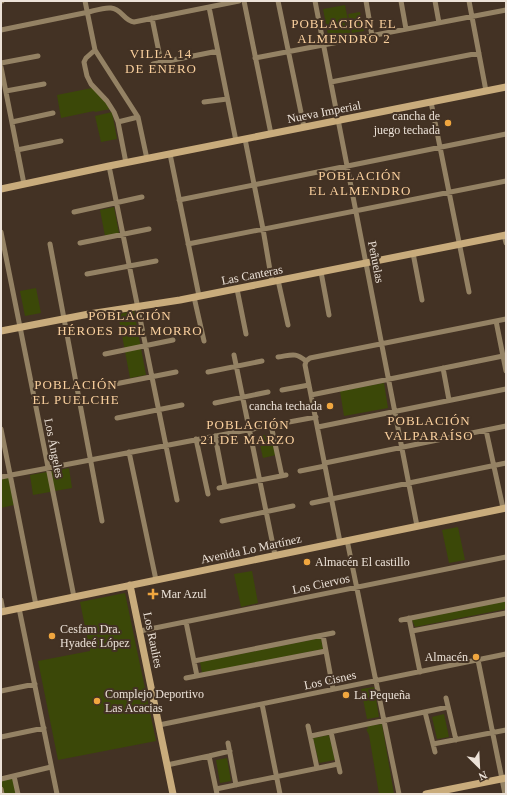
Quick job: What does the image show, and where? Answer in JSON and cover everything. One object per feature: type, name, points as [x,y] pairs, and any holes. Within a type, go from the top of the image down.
[{"type":"street","points":[[85,1],[95,50],[138,117],[147,158]]},
{"type":"street","points":[[1,30],[88,13],[110,7],[118,10],[132,22],[239,1]]},
{"type":"street","points":[[244,1],[271,134]]},
{"type":"street","points":[[278,1],[304,127]]},
{"type":"street","name":"Peñuelas","points":[[315,1],[417,526]]},
{"type":"street","points":[[366,1],[372,36]]},
{"type":"street","points":[[401,1],[406,29]]},
{"type":"street","points":[[436,1],[440,23]]},
{"type":"street","points":[[469,1],[486,91]]},
{"type":"street","points":[[209,7],[236,141]]},
{"type":"street","points":[[255,58],[506,10]]},
{"type":"street","points":[[152,18],[161,62]]},
{"type":"street","points":[[95,50],[85,60],[84,64],[87,76],[91,84],[107,101],[114,112],[118,122],[126,163]]},
{"type":"street","points":[[153,64],[218,51]]},
{"type":"street","points":[[331,82],[479,53]]},
{"type":"street","points":[[1,63],[38,56]]},
{"type":"street","points":[[1,67],[24,184]]},
{"type":"street","points":[[6,91],[44,84]]},
{"type":"street","name":"Nueva Imperial","points":[[1,189],[147,158],[506,87]]},
{"type":"street","points":[[204,102],[227,98]]},
{"type":"street","points":[[431,102],[469,292]]},
{"type":"street","points":[[12,122],[53,113]]},
{"type":"street","points":[[118,122],[138,117]]},
{"type":"street","points":[[179,200],[506,134]]},
{"type":"street","points":[[245,139],[275,281],[288,325]]},
{"type":"street","points":[[17,150],[61,141]]},
{"type":"street","points":[[170,154],[188,244],[204,341]]},
{"type":"street","points":[[109,166],[177,500]]},
{"type":"street","points":[[188,244],[506,181]]},
{"type":"street","points":[[74,212],[142,197]]},
{"type":"street","points":[[80,243],[149,229]]},
{"type":"street","name":"Los Ángeles","points":[[1,232],[74,597]]},
{"type":"street","points":[[505,235],[506,243]]},
{"type":"street","name":"Las Canteras","points":[[1,331],[101,312],[196,297],[505,235]]},
{"type":"street","points":[[50,244],[102,521]]},
{"type":"street","points":[[413,253],[422,300]]},
{"type":"street","points":[[87,274],[156,261]]},
{"type":"street","points":[[321,272],[329,315]]},
{"type":"street","points":[[237,289],[246,334]]},
{"type":"street","points":[[306,361],[310,358],[506,319]]},
{"type":"street","points":[[496,321],[506,371]]},
{"type":"street","points":[[105,354],[173,340]]},
{"type":"street","points":[[278,358],[294,354],[300,356],[306,361]]},
{"type":"street","points":[[234,355],[275,555]]},
{"type":"street","points":[[311,395],[503,356]]},
{"type":"street","points":[[208,372],[262,361]]},
{"type":"street","points":[[306,361],[305,365],[332,498],[357,587],[399,794]]},
{"type":"street","points":[[443,368],[449,400]]},
{"type":"street","points":[[110,386],[176,372]]},
{"type":"street","points":[[282,390],[309,385]]},
{"type":"street","points":[[318,427],[506,389]]},
{"type":"street","points":[[215,403],[268,392]]},
{"type":"street","points":[[117,418],[182,405]]},
{"type":"street","points":[[289,422],[316,417]]},
{"type":"street","points":[[1,477],[279,424]]},
{"type":"street","points":[[219,488],[284,475],[271,425]]},
{"type":"street","points":[[300,472],[401,447],[506,426]]},
{"type":"street","points":[[1,429],[36,605]]},
{"type":"street","points":[[486,430],[504,508]]},
{"type":"street","points":[[215,436],[225,487]]},
{"type":"street","points":[[198,439],[208,494]]},
{"type":"street","points":[[129,452],[156,580]]},
{"type":"street","points":[[312,502],[506,463]]},
{"type":"street","points":[[222,521],[293,506]]},
{"type":"street","name":"Avenida Lo Martínez","points":[[2,612],[504,508]]},
{"type":"street","name":"Los Ciervos","points":[[140,631],[506,557]]},
{"type":"street","name":"Los Raulíes","points":[[130,585],[173,794]]},
{"type":"street","points":[[401,620],[506,599]]},
{"type":"street","points":[[1,600],[2,612]]},
{"type":"street","points":[[19,608],[57,794]]},
{"type":"street","points":[[412,631],[506,613]]},
{"type":"street","points":[[409,618],[420,672]]},
{"type":"street","points":[[186,622],[197,676]]},
{"type":"street","points":[[194,661],[333,633]]},
{"type":"street","points":[[324,635],[333,689]]},
{"type":"street","points":[[186,678],[326,651]]},
{"type":"street","name":"Los Cisnes","points":[[159,725],[506,654]]},
{"type":"street","points":[[478,660],[504,778],[505,794]]},
{"type":"street","points":[[1,691],[35,684]]},
{"type":"street","points":[[446,698],[456,740]]},
{"type":"street","points":[[262,704],[280,794]]},
{"type":"street","points":[[311,736],[448,707]]},
{"type":"street","points":[[425,712],[434,752]]},
{"type":"street","points":[[308,726],[317,768]]},
{"type":"street","points":[[1,737],[44,728]]},
{"type":"street","points":[[433,744],[506,730]]},
{"type":"street","points":[[331,732],[340,772]]},
{"type":"street","points":[[228,743],[236,785]]},
{"type":"street","points":[[167,766],[230,751]]},
{"type":"street","points":[[209,756],[216,792],[236,785],[338,764]]},
{"type":"street","points":[[1,779],[52,767]]},
{"type":"street","points":[[14,776],[18,794]]},
{"type":"street","points":[[426,794],[504,778]]},
{"type":"street","points":[[1,789],[2,794]]},
{"type":"green space","name":"POBLACIÓN EL ALMENDRO 2","points":[[345,5],[351,36],[329,40],[323,9]]},
{"type":"green space","points":[[360,12],[364,31],[352,33],[348,14]]},
{"type":"green space","points":[[92,88],[106,102],[110,109],[61,118],[57,95]]},
{"type":"green space","points":[[112,112],[117,139],[101,142],[95,116]]},
{"type":"green space","points":[[114,207],[119,233],[105,236],[100,210]]},
{"type":"green space","points":[[36,288],[41,313],[25,316],[20,291]]},
{"type":"green space","points":[[134,311],[146,375],[130,378],[118,314]]},
{"type":"green space","points":[[384,383],[388,408],[344,416],[340,391]]},
{"type":"green space","points":[[272,434],[276,455],[263,458],[258,436]]},
{"type":"green space","points":[[69,468],[72,488],[33,495],[30,475]]},
{"type":"green space","points":[[9,477],[14,505],[1,508],[1,478]]},
{"type":"green space","points":[[458,527],[465,560],[449,563],[442,530]]},
{"type":"green space","points":[[252,571],[258,603],[241,607],[234,574]]},
{"type":"green space","name":"Complejo Deportivo Las Acacias","points":[[125,593],[156,741],[58,760],[38,661],[90,651],[80,602]]},
{"type":"green space","points":[[506,601],[506,609],[415,627],[412,620]]},
{"type":"green space","points":[[321,638],[323,649],[202,673],[200,662]]},
{"type":"green space","points":[[374,687],[379,717],[367,719],[361,689]]},
{"type":"green space","points":[[444,714],[449,737],[437,739],[432,717]]},
{"type":"green space","points":[[382,724],[394,794],[379,794],[369,735],[366,729],[368,729],[367,726]]},
{"type":"green space","points":[[329,735],[335,760],[319,763],[313,738]]},
{"type":"green space","points":[[227,758],[231,781],[220,783],[216,760]]},
{"type":"green space","points":[[14,776],[18,794],[2,794],[1,779]]},
{"type":"place","name":"cancha de juego techada","points":[[448,123]]},
{"type":"place","name":"cancha techada","points":[[330,406]]},
{"type":"place","name":"Almacén El castillo","points":[[307,562]]},
{"type":"place","name":"Mar Azul","points":[[153,594]]},
{"type":"place","name":"Cesfam Dra. Hyadeé López","points":[[52,636]]},
{"type":"place","name":"Almacén","points":[[476,657]]},
{"type":"place","name":"La Pequeña","points":[[346,695]]},
{"type":"place","name":"Complejo Deportivo Las Acacias","points":[[97,701]]},
{"type":"district","name":"POBLACIÓN EL ALMENDRO 2","points":[[344,30]]},
{"type":"district","name":"VILLA 14 DE ENERO","points":[[161,60]]},
{"type":"district","name":"POBLACIÓN EL ALMENDRO","points":[[360,182]]},
{"type":"district","name":"POBLACIÓN HÉROES DEL MORRO","points":[[130,322]]},
{"type":"district","name":"POBLACIÓN EL PUELCHE","points":[[76,392]]},
{"type":"district","name":"POBLACIÓN VALPARAÍSO","points":[[429,428]]},
{"type":"district","name":"POBLACIÓN 21 DE MARZO","points":[[248,432]]}]
